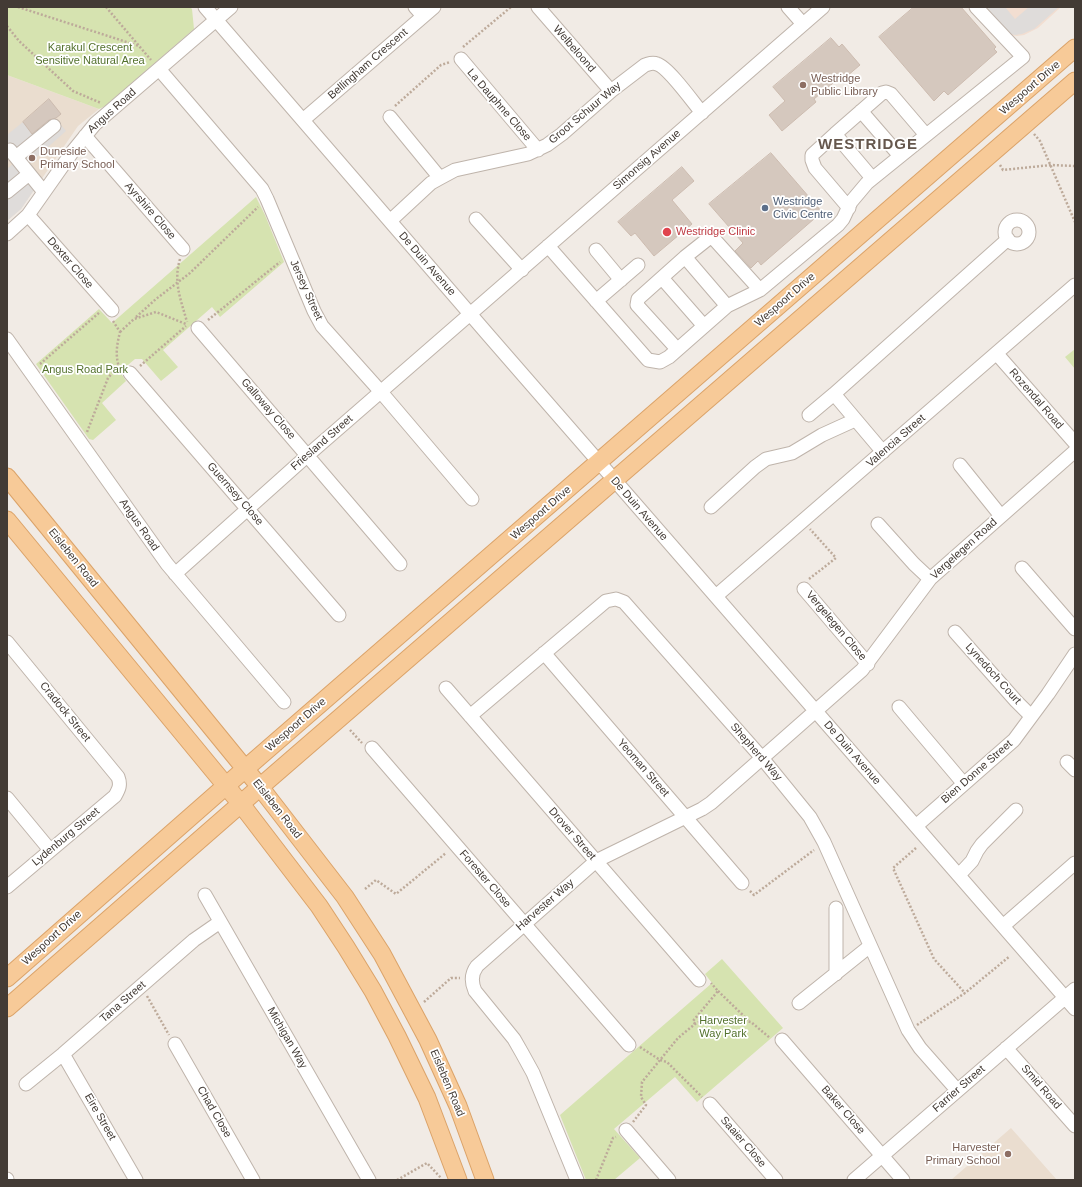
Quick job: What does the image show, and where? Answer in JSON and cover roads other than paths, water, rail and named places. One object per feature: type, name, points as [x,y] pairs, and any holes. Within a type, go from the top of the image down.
[{"type":"main road","name":"Wespoort Drive","points":[[7,978],[245,769],[1075,48]]},
{"type":"main road","name":"Wespoort Drive","points":[[7,1008],[1075,81]]},
{"type":"main road","name":"Eisleben Road","points":[[7,477],[260,787],[345,897],[382,954],[438,1060],[458,1106],[485,1180]]},
{"type":"main road","points":[[7,520],[241,804],[319,906],[373,991],[397,1036],[427,1098],[458,1180]]},
{"type":"street","name":"De Duin Avenue","points":[[205,7],[1003,926],[1070,994],[1075,1009]]},
{"type":"street","name":"Angus Road","points":[[7,234],[28,215],[85,136],[107,114],[231,7]]},
{"type":"street","name":"Bellingham Crescent","points":[[302,120],[419,12],[434,7]]},
{"type":"street","name":"Welbeloond","points":[[538,7],[611,91]]},
{"type":"street","points":[[788,7],[803,24]]},
{"type":"street","name":"Simonsig Avenue","points":[[470,314],[823,7]]},
{"type":"street","points":[[548,246],[648,360],[660,362],[678,349],[727,306],[760,290],[838,225],[843,219],[851,202],[872,178],[1023,57],[976,7]]},
{"type":"street","name":"La Dauphne Close","points":[[461,59],[538,150]]},
{"type":"street","name":"Groot Schuur Way","points":[[390,221],[431,183],[455,170],[528,154],[547,145],[644,65],[651,63],[658,64],[666,69],[702,113]]},
{"type":"street","name":"Jersey Street","points":[[159,69],[262,188],[314,311],[322,326],[381,392],[472,499]]},
{"type":"street","points":[[849,208],[815,168],[812,160],[812,155],[834,134],[882,93],[889,92],[926,135]]},
{"type":"street","points":[[861,111],[900,156]]},
{"type":"street","points":[[390,118],[440,178]]},
{"type":"street","points":[[44,192],[13,154],[54,126]]},
{"type":"street","points":[[834,134],[872,178]]},
{"type":"street","name":"Ayrshire Close","points":[[85,136],[183,249]]},
{"type":"street","points":[[7,192],[29,174]]},
{"type":"street","name":"Dexter Close","points":[[28,215],[110,308]]},
{"type":"street","points":[[476,219],[522,270]]},
{"type":"street","points":[[678,349],[637,303],[638,299],[685,257],[709,238],[714,239],[760,290]]},
{"type":"street","points":[[809,415],[1008,239]]},
{"type":"street","points":[[596,250],[621,280]]},
{"type":"street","points":[[685,257],[727,306]]},
{"type":"street","points":[[596,301],[638,264]]},
{"type":"street","points":[[662,278],[704,326]]},
{"type":"street","name":"Valencia Street","points":[[716,596],[1075,285]]},
{"type":"street","name":"Friesland Street","points":[[175,574],[308,455],[470,314]]},
{"type":"street","name":"Galloway Close","points":[[193,327],[308,455],[400,564]]},
{"type":"street","name":"Angus Road","points":[[7,339],[175,574],[284,702]]},
{"type":"street","name":"Rozendal Road","points":[[997,354],[1075,444]]},
{"type":"street","name":"Guernsey Close","points":[[130,374],[340,615]]},
{"type":"street","points":[[834,394],[883,452]]},
{"type":"street","points":[[710,507],[766,459],[792,453],[822,434],[855,420]]},
{"type":"street","name":"Vergelegen Road","points":[[816,711],[868,664],[930,579],[1075,451]]},
{"type":"street","points":[[960,465],[1001,516]]},
{"type":"street","points":[[878,524],[914,564],[930,579]]},
{"type":"street","points":[[1022,568],[1075,629]]},
{"type":"street","name":"Vergelegen Close","points":[[804,589],[868,664]]},
{"type":"street","name":"Shepherd Way","points":[[470,716],[606,601],[616,599],[624,602],[762,758],[810,817],[824,842],[908,1030],[920,1048],[957,1090]]},
{"type":"street","name":"Lynedoch Court","points":[[955,632],[1031,716]]},
{"type":"street","name":"Cradock Street","points":[[7,642],[118,777],[120,784]]},
{"type":"street","name":"Yeoman Street","points":[[544,654],[742,883]]},
{"type":"street","name":"Bien Donne Street","points":[[916,826],[1014,740],[1075,654]]},
{"type":"street","name":"Drover Street","points":[[446,688],[699,980]]},
{"type":"street","points":[[899,707],[964,784]]},
{"type":"street","name":"Harvester Way","points":[[577,1180],[533,1073],[514,1039],[475,991],[472,984],[473,970],[524,923],[596,861],[711,803],[816,711]]},
{"type":"street","name":"Forester Close","points":[[369,748],[456,845],[629,1045]]},
{"type":"street","name":"Lydenburg Street","points":[[7,887],[115,796],[119,790],[120,784]]},
{"type":"street","points":[[7,798],[50,850]]},
{"type":"street","points":[[959,875],[972,861],[982,844],[1016,810]]},
{"type":"street","points":[[1003,926],[1075,863]]},
{"type":"street","name":"Michigan Way","points":[[205,895],[369,1180]]},
{"type":"street","points":[[836,908],[836,974]]},
{"type":"street","name":"Tana Street","points":[[26,1084],[63,1054],[194,940],[220,922]]},
{"type":"street","points":[[799,1003],[870,946]]},
{"type":"street","name":"Farrier Street","points":[[854,1180],[1070,994]]},
{"type":"street","name":"Baker Close","points":[[782,1040],[903,1180]]},
{"type":"street","name":"Chad Close","points":[[175,1044],[253,1180]]},
{"type":"street","name":"Smid Road","points":[[1006,1048],[1075,1126]]},
{"type":"street","name":"Eire Street","points":[[63,1054],[136,1180]]},
{"type":"street","name":"Saaier Close","points":[[710,1104],[776,1180]]},
{"type":"street","points":[[626,1130],[668,1180]]},
{"type":"place","name":"Westridge Public Library","points":[[803,85]]},
{"type":"place","name":"Duneside Primary School","points":[[32,158]]},
{"type":"place","name":"Westridge Civic Centre","points":[[765,208]]},
{"type":"place","name":"Westridge Clinic","points":[[667,232]]},
{"type":"place","name":"Harvester Primary School","points":[[1008,1154]]},
{"type":"district","name":"WESTRIDGE","points":[[868,145]]},
{"type":"park label","name":"Karakul Crescent Sensitive Natural Area","points":[[90,54]]},
{"type":"park label","name":"Angus Road Park","points":[[85,370]]},
{"type":"park label","name":"Harvester Way Park","points":[[723,1027]]}]
